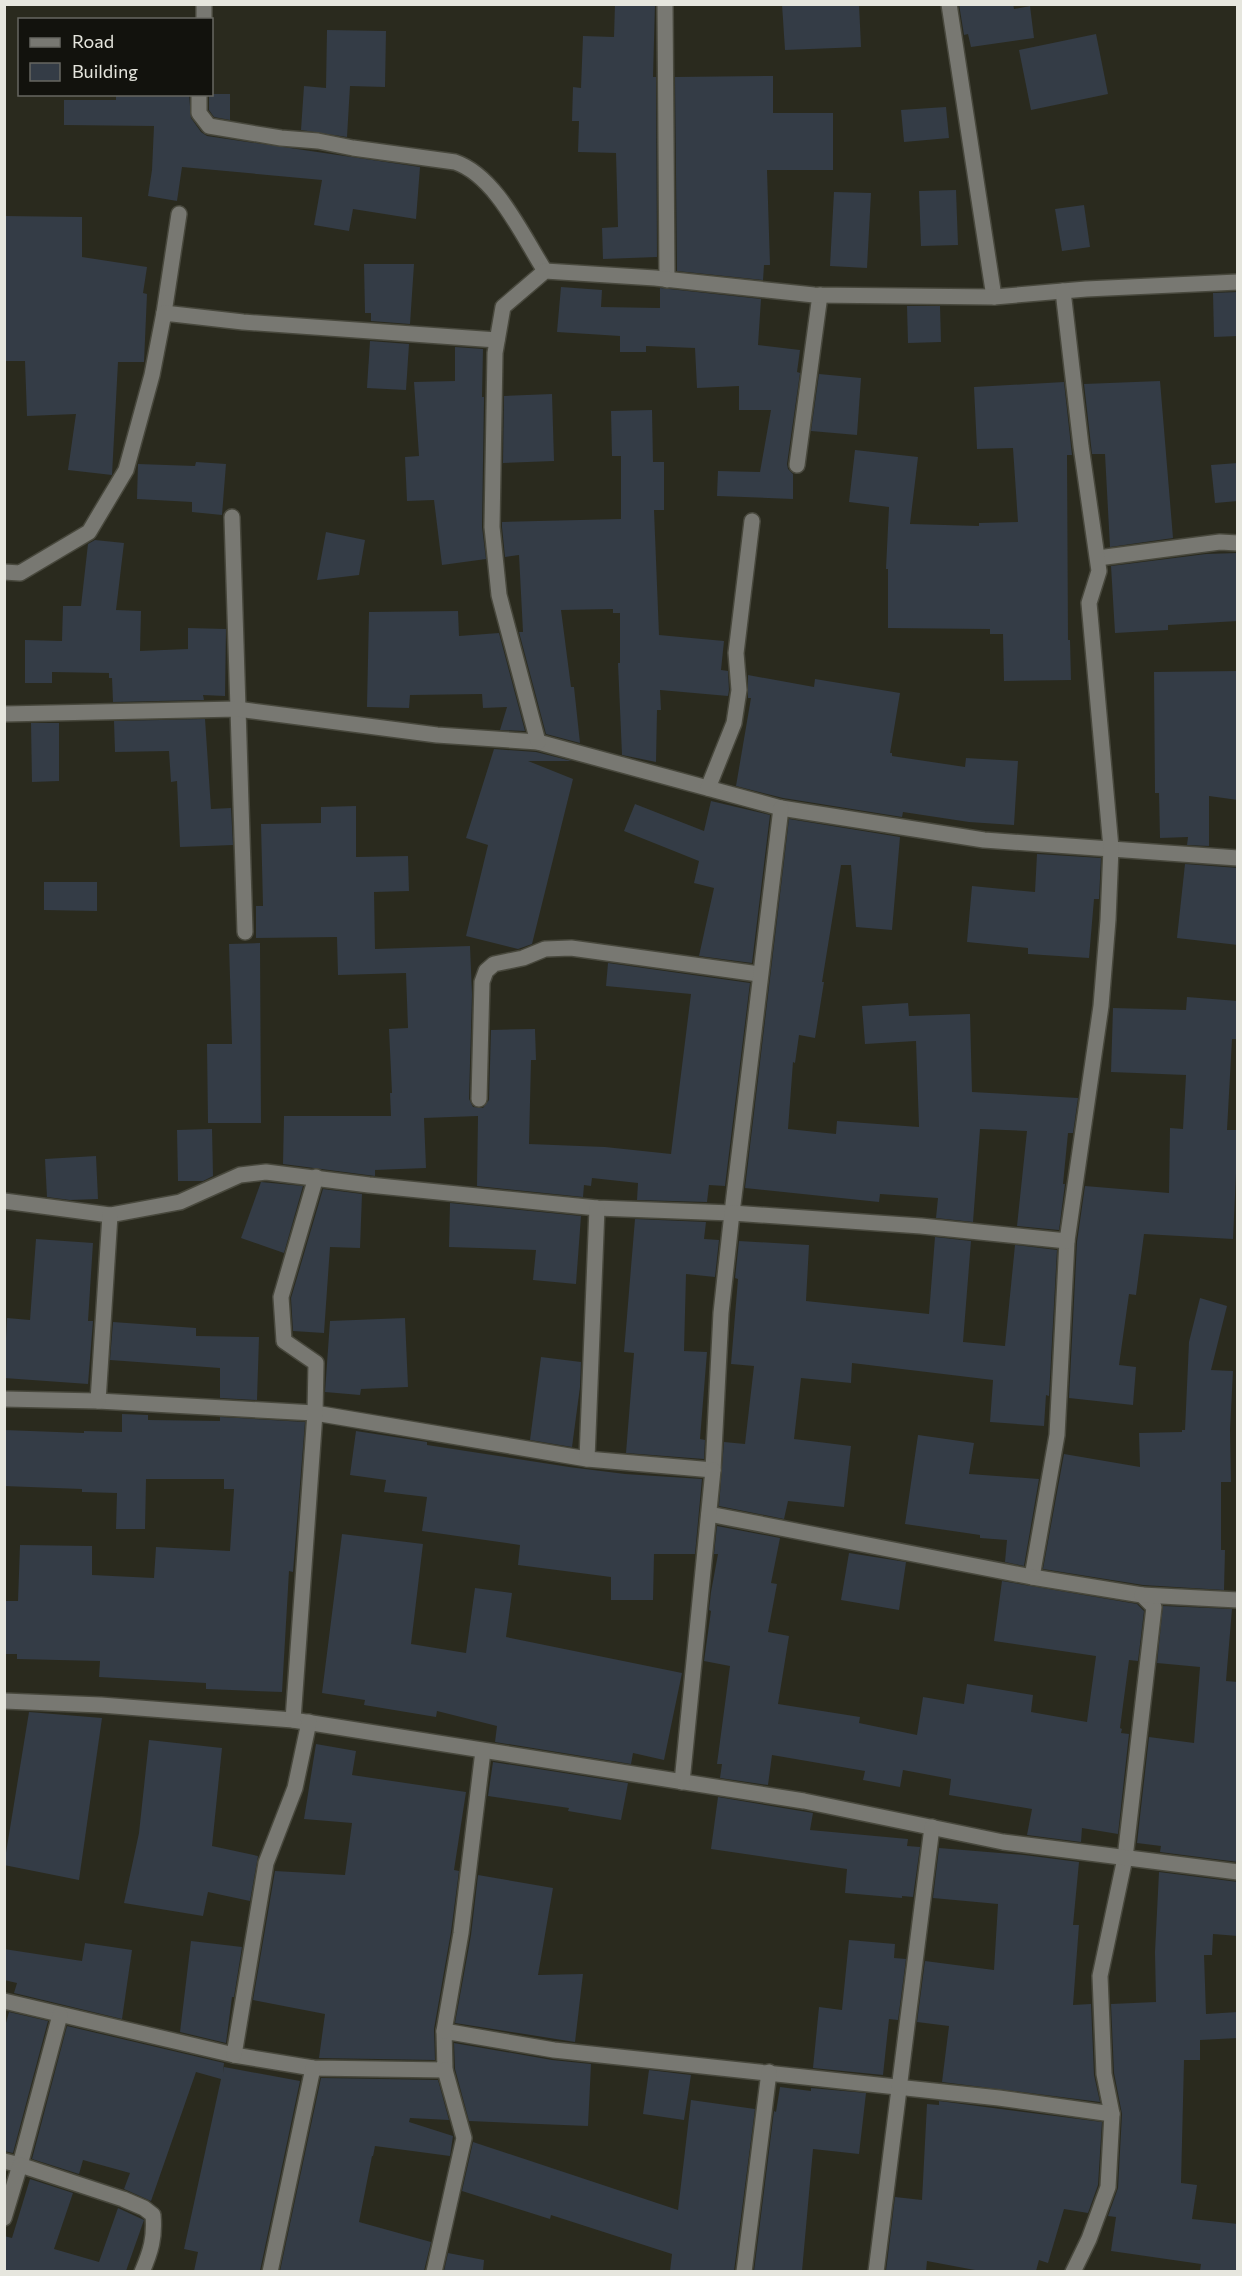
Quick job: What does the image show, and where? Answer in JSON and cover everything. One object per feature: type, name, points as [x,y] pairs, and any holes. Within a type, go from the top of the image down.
[{"type":"street","points":[[665,4],[667,279]]},
{"type":"street","points":[[949,4],[994,297]]},
{"type":"street","points":[[199,96],[199,113],[209,126],[455,162],[469,167],[487,181],[498,196],[545,271]]},
{"type":"street","points":[[4,572],[21,573],[89,532],[126,470],[152,375],[179,214]]},
{"type":"street","points":[[538,742],[499,595],[492,527],[495,353],[503,307],[545,271],[667,279],[820,295],[994,297],[1238,282]]},
{"type":"street","points":[[1032,1577],[1057,1435],[1067,1241],[1101,1006],[1111,848],[1089,603],[1099,571],[1098,558],[1081,446],[1063,291]]},
{"type":"street","points":[[797,465],[820,295]]},
{"type":"street","points":[[164,313],[243,322],[497,340]]},
{"type":"street","points":[[232,517],[245,932]]},
{"type":"street","points":[[708,788],[734,723],[739,690],[736,653],[752,522]]},
{"type":"street","points":[[1098,558],[1220,542],[1238,543]]},
{"type":"street","points":[[4,714],[237,709],[437,735],[538,742],[781,808],[984,840],[1238,858]]},
{"type":"street","points":[[682,1782],[713,1470],[720,1313],[759,974],[781,808]]},
{"type":"street","points":[[479,1099],[482,982],[486,970],[494,964],[523,958],[545,949],[563,948],[759,974]]},
{"type":"street","points":[[4,1201],[110,1215],[180,1202],[240,1174],[266,1172],[597,1208],[732,1213],[921,1226],[1067,1241]]},
{"type":"street","points":[[293,1720],[315,1413],[316,1363],[284,1341],[281,1297],[316,1177]]},
{"type":"street","points":[[587,1459],[597,1208]]},
{"type":"street","points":[[98,1401],[110,1215]]},
{"type":"street","points":[[4,1399],[98,1401],[315,1413],[587,1459],[713,1470]]},
{"type":"street","points":[[709,1514],[1032,1577],[1142,1594],[1238,1600]]},
{"type":"street","points":[[1072,2271],[1089,2239],[1108,2187],[1112,2114],[1104,2074],[1100,1976],[1125,1858],[1154,1607],[1142,1594]]},
{"type":"street","points":[[4,1701],[101,1705],[309,1722],[804,1801],[1003,1842],[1238,1872]]},
{"type":"street","points":[[234,2055],[266,1863],[295,1788],[309,1722]]},
{"type":"street","points":[[434,2271],[464,2138],[445,2070],[444,2031],[461,1933],[483,1751]]},
{"type":"street","points":[[876,2271],[932,1827]]},
{"type":"street","points":[[4,2001],[234,2055],[313,2068],[445,2070]]},
{"type":"street","points":[[4,2218],[12,2163],[60,2015]]},
{"type":"street","points":[[444,2031],[554,2050],[769,2072],[1112,2114]]},
{"type":"street","points":[[270,2271],[313,2068]]},
{"type":"street","points":[[744,2271],[769,2072]]},
{"type":"street","points":[[12,2163],[123,2199],[144,2208],[153,2215],[155,2232],[153,2247],[142,2271]]},
{"type":"building","points":[[615,4],[655,4],[653,77],[656,77],[657,257],[603,259],[602,228],[618,227],[616,153],[578,152],[579,121],[572,121],[573,87],[581,88],[583,36],[614,37]]},
{"type":"building","points":[[782,4],[859,4],[861,47],[785,50]]},
{"type":"building","points":[[959,4],[1013,4],[1014,9],[1030,6],[1034,38],[971,47],[968,34],[964,35]]},
{"type":"building","points":[[327,30],[386,31],[385,87],[350,86],[347,137],[301,130],[304,86],[326,88]]},
{"type":"building","points":[[1096,34],[1108,94],[1031,110],[1019,50]]},
{"type":"building","points":[[773,76],[773,113],[833,113],[833,170],[767,170],[770,265],[764,265],[763,280],[677,271],[675,77]]},
{"type":"building","points":[[230,94],[230,120],[214,117],[209,110],[209,96]]},
{"type":"building","points":[[116,96],[189,96],[191,118],[201,132],[207,136],[420,167],[416,219],[353,209],[349,231],[314,225],[322,180],[182,167],[177,201],[148,196],[154,126],[64,125],[64,100],[116,100]]},
{"type":"building","points":[[946,107],[949,138],[904,142],[901,110]]},
{"type":"building","points":[[956,190],[958,245],[921,246],[919,191]]},
{"type":"building","points":[[834,192],[871,193],[867,268],[830,266]]},
{"type":"building","points":[[1084,205],[1090,247],[1062,251],[1055,209]]},
{"type":"building","points":[[4,216],[82,217],[82,257],[147,267],[143,293],[147,294],[144,362],[118,362],[112,475],[68,470],[76,414],[27,416],[25,361],[4,361]]},
{"type":"building","points":[[364,264],[414,264],[410,324],[371,321],[371,313],[365,313]]},
{"type":"building","points":[[561,287],[602,290],[601,307],[660,308],[660,288],[761,299],[758,345],[800,350],[797,372],[800,373],[787,464],[793,474],[793,499],[717,496],[718,471],[760,472],[771,410],[739,410],[739,386],[697,388],[695,348],[646,346],[646,352],[620,352],[620,336],[557,332]]},
{"type":"building","points":[[1238,292],[1238,336],[1214,337],[1213,293]]},
{"type":"building","points":[[907,306],[940,306],[941,342],[908,343]]},
{"type":"building","points":[[370,341],[409,344],[406,390],[367,388]]},
{"type":"building","points":[[455,347],[483,349],[482,527],[486,559],[442,565],[434,500],[407,501],[405,457],[419,456],[414,382],[455,381]]},
{"type":"building","points":[[819,374],[861,378],[857,435],[811,431]]},
{"type":"building","points":[[1160,381],[1173,538],[1110,547],[1105,454],[1092,454],[1084,384]]},
{"type":"building","points":[[1064,382],[1072,455],[1067,455],[1068,640],[1070,640],[1071,680],[1004,681],[1003,634],[990,634],[990,629],[888,628],[888,569],[886,569],[889,507],[849,502],[855,450],[918,457],[910,524],[979,526],[979,523],[1018,522],[1013,448],[977,449],[974,387]]},
{"type":"building","points":[[552,394],[554,461],[503,463],[504,396]]},
{"type":"building","points":[[652,410],[653,462],[664,462],[664,510],[654,510],[659,635],[724,641],[721,670],[728,671],[729,690],[728,696],[660,690],[661,710],[657,710],[656,762],[622,755],[618,663],[620,663],[620,613],[613,613],[613,609],[561,610],[571,687],[574,687],[580,743],[546,734],[519,632],[523,632],[519,555],[505,557],[502,527],[502,522],[621,519],[621,456],[612,456],[611,411]]},
{"type":"building","points":[[196,462],[226,464],[222,515],[192,512],[192,502],[137,499],[138,464],[195,466]]},
{"type":"building","points":[[1238,463],[1238,501],[1215,503],[1211,465]]},
{"type":"building","points":[[326,532],[365,540],[359,575],[317,580]]},
{"type":"building","points":[[95,540],[124,543],[116,610],[141,611],[140,651],[188,649],[188,628],[226,629],[225,696],[203,695],[204,700],[113,702],[112,678],[109,678],[109,673],[52,672],[52,683],[25,683],[25,640],[62,641],[63,606],[81,606],[88,544]]},
{"type":"building","points":[[1238,553],[1238,621],[1168,625],[1168,630],[1115,633],[1111,566],[1206,554]]},
{"type":"building","points":[[458,611],[459,636],[499,633],[525,731],[500,730],[507,707],[483,708],[482,694],[410,695],[409,708],[367,707],[369,612]]},
{"type":"building","points":[[1238,671],[1238,800],[1209,796],[1209,846],[1187,845],[1188,837],[1160,838],[1159,793],[1155,793],[1154,672]]},
{"type":"building","points":[[748,675],[814,687],[815,679],[900,693],[890,753],[892,756],[965,767],[966,758],[1018,761],[1014,825],[969,822],[903,812],[902,817],[783,798],[736,786],[751,698],[748,698]]},
{"type":"building","points":[[205,719],[211,809],[231,808],[233,845],[180,847],[177,781],[171,782],[169,751],[115,752],[114,721]]},
{"type":"building","points":[[31,723],[59,723],[59,781],[32,782]]},
{"type":"building","points":[[494,749],[536,752],[572,761],[528,761],[573,779],[532,944],[518,949],[466,936],[488,845],[466,838]]},
{"type":"building","points":[[711,801],[770,815],[752,963],[699,956],[714,888],[694,883],[699,861],[624,831],[635,804],[704,831]]},
{"type":"building","points":[[356,806],[356,857],[408,856],[409,891],[374,892],[375,949],[470,946],[472,994],[469,1099],[473,1107],[483,1108],[489,1100],[491,1030],[535,1029],[536,1060],[531,1060],[529,1144],[605,1147],[671,1154],[691,994],[606,986],[608,963],[750,983],[725,1186],[709,1185],[707,1202],[637,1200],[638,1183],[592,1178],[591,1186],[584,1185],[583,1197],[477,1186],[478,1116],[424,1118],[426,1168],[375,1170],[375,1176],[283,1164],[284,1116],[391,1116],[389,1029],[408,1028],[406,973],[338,975],[337,937],[256,938],[256,906],[263,906],[261,824],[321,823],[321,807]]},
{"type":"building","points":[[789,819],[900,837],[892,930],[856,927],[851,865],[841,865],[815,1038],[799,1035],[795,1063],[793,1062],[788,1129],[836,1134],[837,1121],[919,1127],[916,1041],[865,1044],[862,1006],[908,1003],[909,1016],[970,1014],[972,1092],[1078,1098],[1073,1133],[1068,1133],[1059,1230],[1017,1226],[1027,1131],[980,1129],[973,1222],[936,1218],[938,1198],[880,1194],[879,1202],[745,1188]]},
{"type":"building","points":[[1037,854],[1101,858],[1099,899],[1094,899],[1089,958],[1028,954],[1028,948],[967,942],[972,886],[1035,892]]},
{"type":"building","points":[[1185,864],[1238,868],[1238,945],[1177,938]]},
{"type":"building","points":[[44,882],[97,882],[97,911],[44,910]]},
{"type":"building","points":[[260,943],[261,1123],[208,1123],[207,1044],[232,1044],[229,944]]},
{"type":"building","points":[[1187,997],[1238,1001],[1238,1039],[1232,1039],[1227,1130],[1238,1130],[1233,1239],[1144,1234],[1136,1295],[1129,1294],[1119,1365],[1136,1367],[1133,1405],[1069,1398],[1077,1242],[1085,1186],[1169,1193],[1170,1128],[1183,1129],[1186,1075],[1111,1072],[1113,1008],[1186,1010]]},
{"type":"building","points":[[212,1129],[213,1176],[203,1181],[178,1181],[177,1130]]},
{"type":"building","points":[[96,1156],[98,1199],[70,1200],[47,1197],[45,1159]]},
{"type":"building","points":[[261,1182],[303,1186],[284,1253],[241,1238]]},
{"type":"building","points":[[323,1189],[362,1194],[360,1248],[330,1247],[324,1333],[293,1331],[291,1298]]},
{"type":"building","points":[[450,1203],[581,1216],[576,1284],[533,1280],[536,1250],[449,1247]]},
{"type":"building","points":[[635,1219],[706,1222],[704,1239],[719,1240],[715,1277],[686,1274],[684,1351],[707,1352],[700,1439],[705,1440],[704,1459],[626,1453],[634,1353],[624,1352]]},
{"type":"building","points":[[935,1237],[971,1241],[963,1342],[1005,1346],[1015,1245],[1057,1250],[1049,1396],[1046,1395],[1044,1426],[990,1422],[993,1380],[852,1363],[851,1383],[801,1378],[794,1439],[851,1446],[844,1507],[788,1501],[784,1519],[719,1506],[724,1442],[745,1444],[754,1366],[731,1364],[739,1241],[809,1245],[806,1301],[929,1314]]},
{"type":"building","points":[[36,1239],[93,1243],[88,1321],[93,1321],[88,1384],[4,1378],[7,1318],[30,1320]]},
{"type":"building","points":[[1200,1298],[1227,1306],[1211,1370],[1233,1371],[1230,1430],[1231,1482],[1221,1482],[1221,1550],[1225,1550],[1224,1590],[1143,1585],[1043,1569],[1064,1454],[1140,1467],[1139,1433],[1182,1432],[1185,1430],[1189,1342]]},
{"type":"building","points":[[405,1318],[408,1387],[361,1389],[360,1395],[325,1392],[330,1321]]},
{"type":"building","points":[[113,1322],[196,1328],[196,1336],[259,1337],[257,1400],[220,1398],[220,1368],[110,1360]]},
{"type":"building","points":[[541,1357],[581,1362],[572,1447],[530,1440]]},
{"type":"building","points":[[122,1414],[148,1415],[148,1420],[220,1421],[220,1417],[305,1422],[293,1572],[289,1571],[282,1692],[206,1689],[206,1683],[99,1677],[100,1661],[17,1659],[17,1654],[4,1654],[4,1601],[18,1601],[20,1545],[92,1546],[92,1575],[154,1578],[156,1547],[230,1551],[234,1489],[224,1489],[224,1479],[146,1479],[145,1529],[116,1529],[117,1493],[82,1492],[82,1489],[4,1486],[4,1430],[122,1432]]},
{"type":"building","points":[[356,1431],[427,1442],[427,1445],[569,1467],[625,1474],[702,1479],[695,1554],[654,1554],[653,1600],[611,1600],[611,1577],[518,1565],[520,1545],[422,1531],[427,1497],[384,1492],[386,1480],[350,1475]]},
{"type":"building","points":[[918,1435],[974,1443],[969,1474],[1039,1479],[1024,1566],[1005,1562],[1007,1540],[980,1538],[980,1535],[905,1524]]},
{"type":"building","points":[[717,1526],[780,1538],[771,1583],[777,1584],[768,1632],[789,1636],[778,1704],[860,1717],[859,1723],[917,1735],[923,1697],[964,1704],[967,1684],[1033,1695],[1031,1712],[1087,1722],[1096,1656],[994,1641],[1002,1581],[1137,1604],[1144,1611],[1138,1661],[1129,1660],[1120,1728],[1121,1733],[1129,1734],[1118,1834],[1082,1828],[1081,1842],[1027,1835],[1032,1809],[949,1795],[951,1779],[903,1770],[900,1787],[863,1780],[865,1771],[772,1755],[768,1785],[720,1778],[722,1764],[717,1764],[730,1666],[704,1661],[711,1611],[709,1610],[711,1592],[718,1554],[714,1554]]},
{"type":"building","points":[[342,1534],[423,1544],[411,1644],[466,1653],[475,1588],[512,1593],[506,1637],[682,1673],[664,1760],[633,1753],[631,1764],[495,1742],[497,1726],[437,1711],[436,1717],[364,1705],[365,1700],[322,1693]]},
{"type":"building","points":[[849,1553],[906,1562],[899,1610],[841,1600]]},
{"type":"building","points":[[1163,1606],[1232,1609],[1226,1681],[1238,1682],[1238,1862],[1160,1852],[1161,1846],[1137,1843],[1149,1737],[1194,1743],[1200,1667],[1157,1663]]},
{"type":"building","points":[[29,1712],[102,1718],[79,1880],[4,1865]]},
{"type":"building","points":[[149,1740],[222,1748],[212,1846],[258,1856],[250,1901],[208,1892],[203,1916],[124,1903],[139,1833]]},
{"type":"building","points":[[316,1744],[356,1751],[352,1775],[466,1792],[454,1870],[459,1871],[451,1932],[434,2029],[435,2060],[319,2058],[325,2014],[253,2000],[275,1871],[345,1875],[352,1823],[304,1819]]},
{"type":"building","points":[[493,1762],[628,1783],[621,1820],[568,1811],[569,1808],[488,1796]]},
{"type":"building","points":[[718,1797],[813,1813],[810,1830],[908,1839],[907,1846],[920,1847],[913,1897],[845,1893],[847,1869],[711,1849]]},
{"type":"building","points":[[939,1848],[1079,1862],[1073,1925],[1079,1925],[1073,2005],[1091,2004],[1094,2075],[1100,2102],[942,2082],[949,2026],[917,2022],[925,1961],[994,1970],[998,1904],[933,1898]]},
{"type":"building","points":[[1159,1872],[1238,1882],[1238,1936],[1213,1934],[1212,1955],[1204,1955],[1206,2014],[1238,2012],[1238,2038],[1200,2040],[1200,2060],[1184,2060],[1181,2183],[1197,2185],[1192,2219],[1238,2224],[1238,2271],[1200,2271],[1201,2264],[1111,2251],[1116,2217],[1108,2216],[1118,2188],[1122,2114],[1114,2073],[1111,2004],[1156,2002],[1155,1952]]},
{"type":"building","points":[[478,1875],[553,1888],[538,1975],[583,1974],[575,2042],[455,2023],[471,1935]]},
{"type":"building","points":[[849,1940],[895,1944],[894,1958],[906,1959],[898,2020],[889,2019],[883,2075],[813,2068],[819,2007],[842,2010]]},
{"type":"building","points":[[191,1941],[242,1947],[226,2043],[180,2032]]},
{"type":"building","points":[[85,1943],[132,1950],[122,2019],[14,1993],[17,1983],[4,1980],[4,1949],[82,1961]]},
{"type":"building","points":[[9,2012],[48,2021],[13,2153],[4,2151],[4,2030]]},
{"type":"building","points":[[67,2026],[224,2063],[223,2073],[224,2067],[300,2081],[260,2271],[194,2271],[198,2252],[184,2249],[221,2079],[196,2072],[151,2201],[124,2189],[130,2173],[83,2160],[79,2174],[32,2159]]},
{"type":"building","points":[[454,2043],[552,2060],[591,2064],[588,2126],[469,2121],[455,2069]]},
{"type":"building","points":[[649,2070],[691,2075],[684,2120],[643,2114]]},
{"type":"building","points":[[321,2078],[438,2080],[449,2120],[410,2118],[409,2122],[453,2136],[450,2156],[375,2146],[359,2222],[431,2242],[424,2271],[280,2271]]},
{"type":"building","points":[[780,2087],[811,2091],[811,2088],[866,2093],[859,2154],[813,2149],[802,2271],[754,2271],[774,2111],[776,2112]]},
{"type":"building","points":[[691,2100],[755,2109],[734,2271],[670,2271],[672,2254],[551,2215],[550,2219],[462,2191],[473,2142],[678,2210]]},
{"type":"building","points":[[939,2101],[1102,2122],[1098,2185],[1088,2213],[1064,2209],[1048,2263],[1039,2260],[1036,2271],[980,2271],[927,2261],[926,2271],[886,2271],[895,2197],[922,2200],[927,2104],[939,2105]]},
{"type":"building","points":[[30,2179],[73,2193],[54,2249],[99,2262],[118,2208],[144,2220],[126,2271],[4,2271],[4,2236],[12,2238]]},
{"type":"building","points":[[448,2253],[484,2260],[483,2271],[444,2271]]}]
